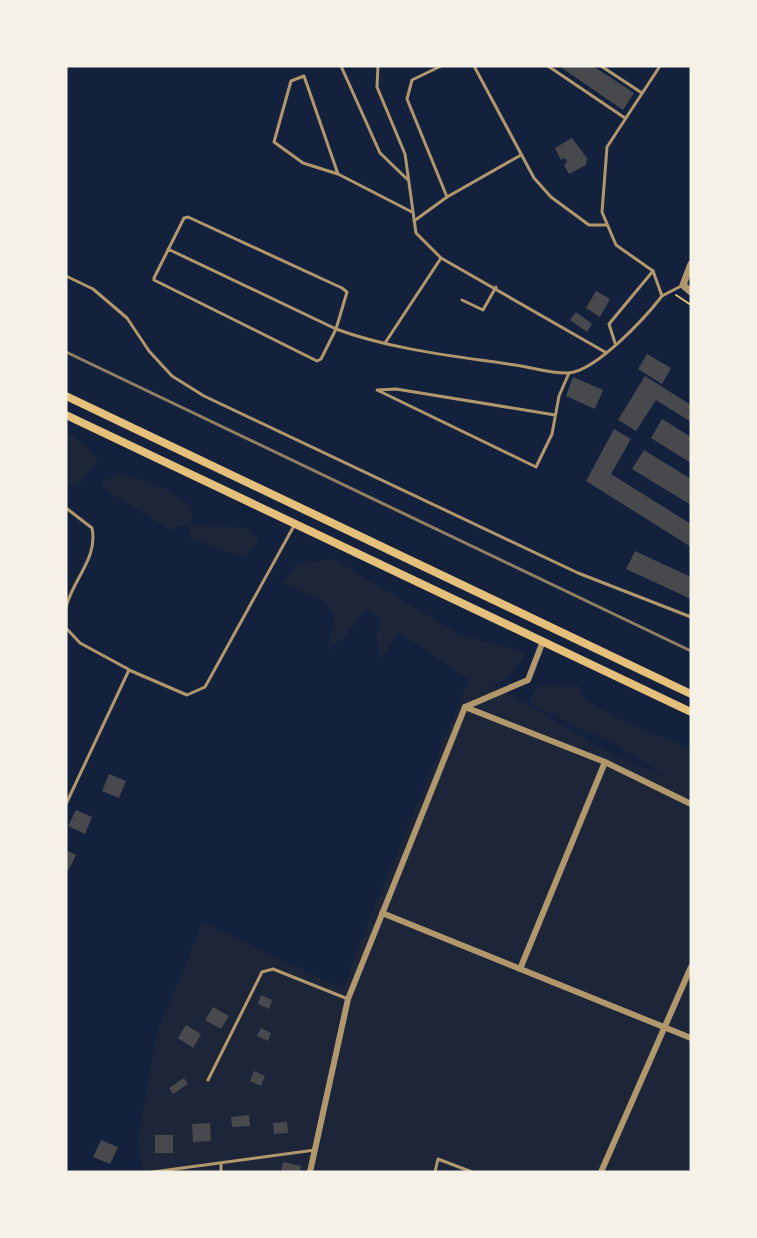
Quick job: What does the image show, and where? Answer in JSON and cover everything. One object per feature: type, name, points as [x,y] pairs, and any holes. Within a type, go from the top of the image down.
[{"type":"main road","points":[[66,396],[691,694]]},
{"type":"main road","points":[[66,415],[691,712]]},
{"type":"street","points":[[691,264],[683,285],[691,292]]},
{"type":"street","points":[[310,1172],[348,999],[465,707],[528,680],[543,641]]},
{"type":"street","points":[[465,707],[605,762],[691,804]]},
{"type":"street","points":[[520,969],[605,762]]},
{"type":"street","points":[[382,913],[691,1038]]},
{"type":"street","points":[[602,1172],[691,967]]},
{"type":"lane","points":[[341,66],[380,153],[408,180]]},
{"type":"lane","points":[[378,66],[377,87],[405,154],[416,233],[441,258],[605,352]]},
{"type":"lane","points":[[441,66],[412,80],[407,99],[447,197]]},
{"type":"lane","points":[[474,66],[534,178],[551,198],[589,225],[608,225]]},
{"type":"lane","points":[[548,66],[625,118]]},
{"type":"lane","points":[[601,66],[642,93]]},
{"type":"lane","points":[[660,66],[607,147],[602,212],[616,245],[653,271],[662,296]]},
{"type":"lane","points":[[338,174],[304,76],[291,81],[274,142],[303,163],[338,174],[412,212]]},
{"type":"lane","points":[[414,221],[447,197],[521,155]]},
{"type":"lane","points":[[188,217],[342,288],[347,292],[347,297],[336,329],[321,359],[316,361],[154,280],[184,218],[188,217]]},
{"type":"lane","points":[[168,249],[336,329],[385,343],[569,373],[593,363],[648,314],[662,296],[683,285]]},
{"type":"lane","points":[[385,343],[441,258]]},
{"type":"lane","points":[[615,344],[609,324],[653,271]]},
{"type":"lane","points":[[66,276],[93,289],[128,318],[149,351],[172,376],[204,396],[578,573],[691,617]]},
{"type":"lane","points":[[462,300],[483,310],[496,288]]},
{"type":"lane","points":[[555,415],[396,389],[377,390],[536,467],[552,434],[555,415],[569,373]]},
{"type":"lane","points":[[66,508],[92,528],[94,539],[87,566],[67,604],[66,628],[80,643],[129,670],[187,695],[205,687],[295,524]]},
{"type":"lane","points":[[66,804],[129,670]]},
{"type":"lane","points":[[208,1080],[262,972],[273,969],[348,999]]},
{"type":"lane","points":[[153,1172],[315,1150]]},
{"type":"lane","points":[[435,1172],[438,1159],[472,1172]]},
{"type":"lane","points":[[221,1164],[221,1172]]},
{"type":"path","points":[[670,292],[691,305]]},
{"type":"shaded area","points":[[66,432],[88,447],[98,460],[78,485],[66,486]]},
{"type":"shaded area","points":[[121,473],[166,489],[192,507],[191,524],[248,528],[259,542],[245,557],[214,548],[190,537],[190,524],[170,530],[106,490],[100,483]]},
{"type":"shaded area","points":[[333,559],[461,635],[526,652],[517,668],[508,677],[491,684],[617,757],[665,777],[616,745],[529,702],[537,687],[578,685],[584,698],[621,721],[691,749],[691,1172],[462,1172],[448,1167],[446,1172],[143,1172],[138,1141],[156,1035],[203,922],[343,989],[363,934],[469,680],[399,632],[380,660],[376,636],[382,619],[366,610],[344,637],[327,651],[335,615],[325,602],[283,583],[298,563]]},
{"type":"building","points":[[559,66],[593,66],[634,93],[623,110]]},
{"type":"building","points":[[572,138],[587,158],[586,165],[569,174],[564,165],[567,162],[565,158],[561,160],[555,148]]},
{"type":"building","points":[[596,291],[610,299],[600,317],[586,308]]},
{"type":"building","points":[[576,312],[592,324],[587,332],[570,320]]},
{"type":"building","points":[[647,354],[671,368],[662,384],[638,369]]},
{"type":"building","points":[[645,376],[691,405],[691,422],[656,400],[636,431],[618,420]]},
{"type":"building","points":[[573,377],[603,390],[595,409],[566,396]]},
{"type":"building","points":[[662,419],[691,437],[691,463],[651,438]]},
{"type":"building","points":[[614,429],[631,439],[611,474],[691,524],[691,547],[586,481]]},
{"type":"building","points":[[644,450],[691,479],[691,505],[632,469]]},
{"type":"building","points":[[635,551],[691,577],[691,599],[626,569]]},
{"type":"building","points":[[109,774],[126,781],[119,798],[102,791]]},
{"type":"building","points":[[76,810],[92,817],[85,834],[68,826]]},
{"type":"building","points":[[66,850],[76,855],[68,871],[66,870]]},
{"type":"building","points":[[261,995],[272,1000],[269,1009],[258,1004]]},
{"type":"building","points":[[213,1007],[229,1016],[221,1029],[205,1020]]},
{"type":"building","points":[[186,1025],[201,1034],[193,1048],[178,1038]]},
{"type":"building","points":[[261,1028],[271,1033],[268,1041],[257,1036]]},
{"type":"building","points":[[254,1071],[265,1076],[261,1086],[250,1081]]},
{"type":"building","points":[[184,1078],[188,1084],[173,1094],[169,1088]]},
{"type":"building","points":[[249,1115],[250,1126],[232,1127],[231,1117]]},
{"type":"building","points":[[287,1122],[288,1133],[274,1134],[273,1123]]},
{"type":"building","points":[[210,1123],[211,1141],[193,1142],[192,1124]]},
{"type":"building","points":[[155,1135],[173,1135],[173,1153],[155,1153]]},
{"type":"building","points":[[101,1140],[118,1147],[110,1164],[93,1157]]},
{"type":"building","points":[[283,1162],[301,1166],[300,1172],[281,1172]]},
{"type":"railway","points":[[66,352],[691,651]]}]
